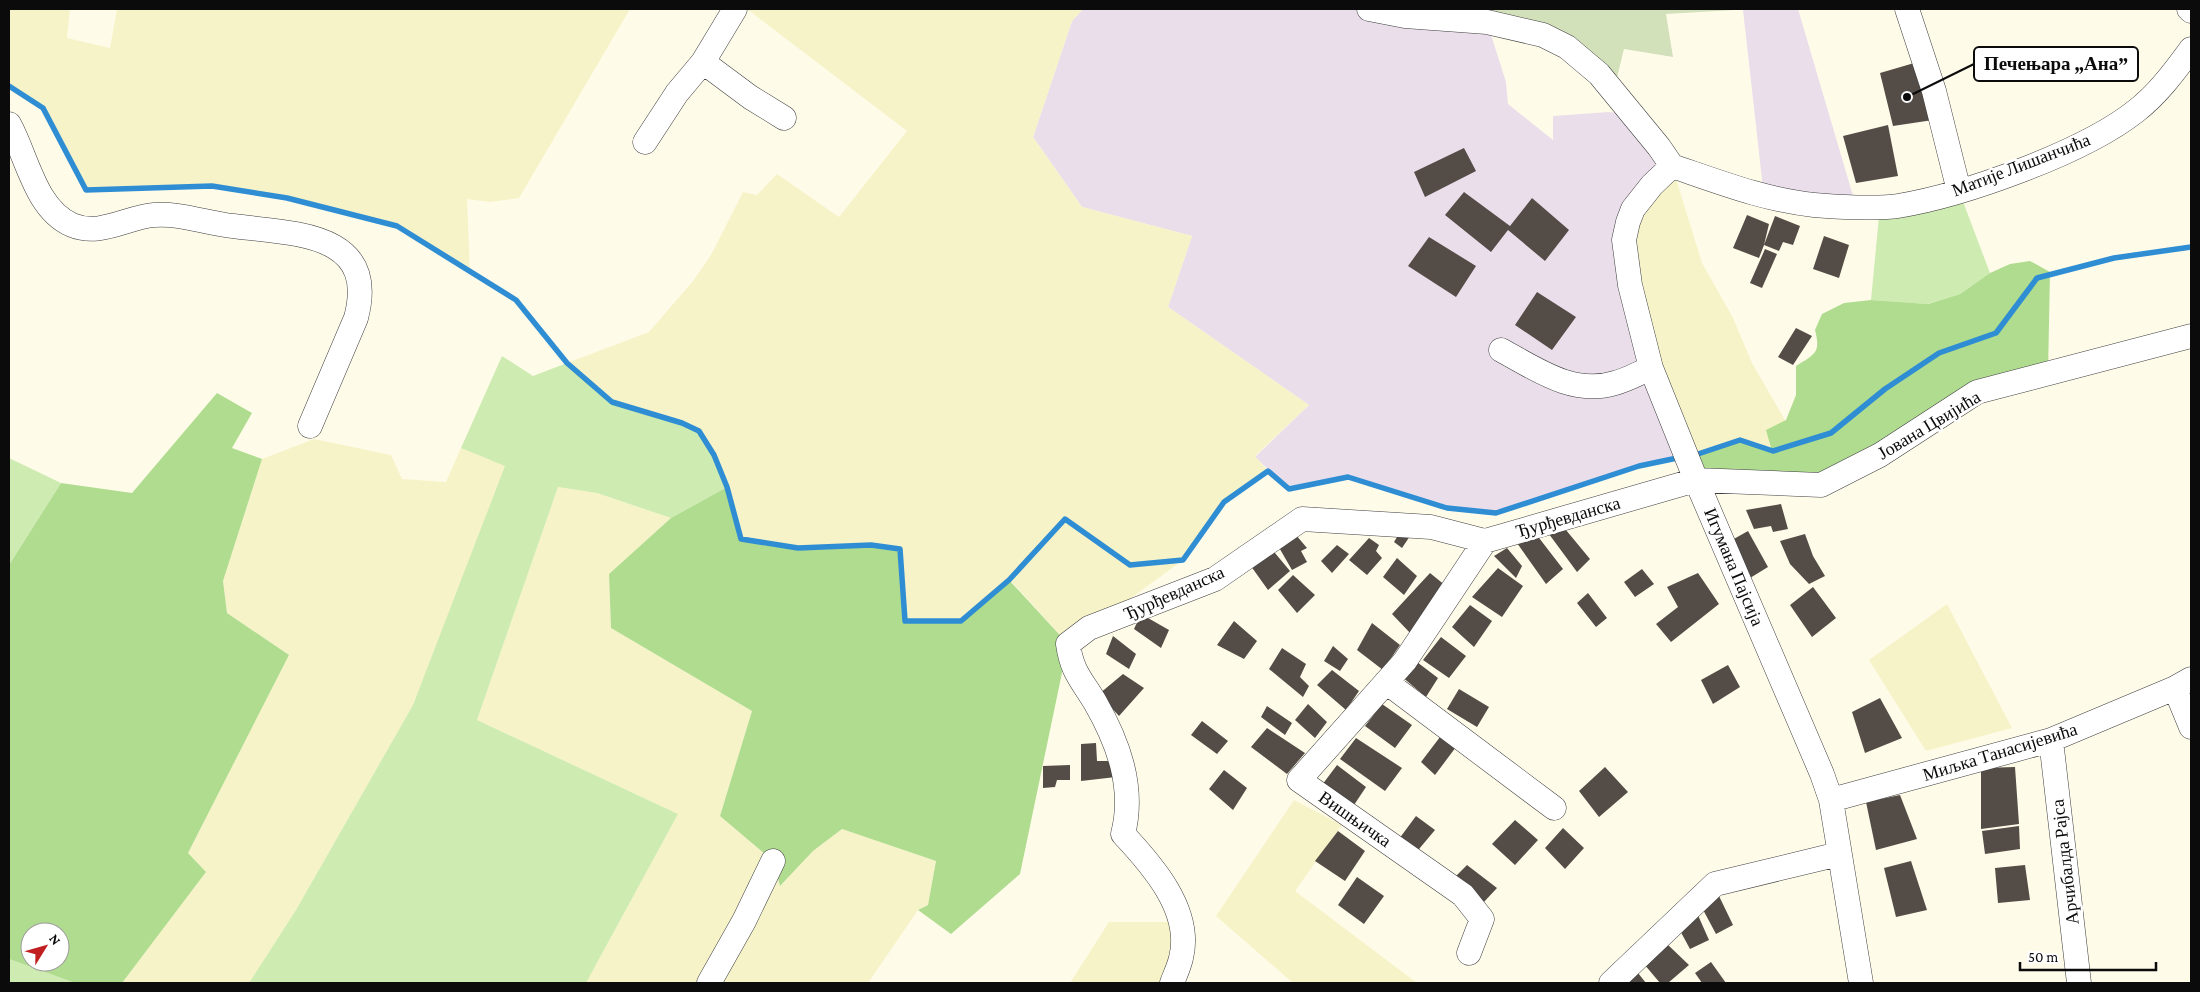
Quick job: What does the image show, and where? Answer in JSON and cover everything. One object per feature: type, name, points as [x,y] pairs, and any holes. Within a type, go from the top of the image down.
[{"type":"street","points":[[646,142],[676,93],[703,62],[735,9]]},
{"type":"street","points":[[1370,9],[1405,16],[1488,22],[1543,35],[1573,52],[1600,74],[1672,166]]},
{"type":"street","points":[[1907,9],[1934,91],[1959,191]]},
{"type":"street","name":"Матије Лишанчића","points":[[1672,166],[1764,197],[1815,205],[1896,207],[1959,191],[2051,157],[2101,134],[2142,106],[2189,57]]},
{"type":"street","points":[[703,62],[750,97],[784,118]]},
{"type":"street","points":[[9,124],[36,186],[48,205],[58,216],[72,225],[91,229],[152,215],[174,215],[230,226],[320,239],[334,244],[347,256],[356,270],[360,283],[360,300],[356,318],[310,426]]},
{"type":"street","name":"Игумана Пајсија","points":[[1672,166],[1652,184],[1633,210],[1624,240],[1630,285],[1651,368],[1696,480],[1822,774],[1831,800],[1861,983]]},
{"type":"street","name":"Јована Цвијића","points":[[1696,480],[1821,486],[1880,455],[1977,392],[2191,336]]},
{"type":"street","points":[[1501,350],[1557,380],[1588,387],[1616,383],[1651,368]]},
{"type":"street","name":"Ђурђевданска","points":[[1172,983],[1182,957],[1182,922],[1163,884],[1145,857],[1123,834],[1126,820],[1126,777],[1113,734],[1071,665],[1068,644],[1088,628],[1215,579],[1302,519],[1431,527],[1485,541],[1696,480]]},
{"type":"street","name":"Вишњичка","points":[[1469,953],[1482,920],[1463,895],[1299,780],[1405,660],[1485,541]]},
{"type":"street","points":[[1386,682],[1554,808]]},
{"type":"street","points":[[2183,684],[2191,727]]},
{"type":"street","name":"Миљка Танасијевића","points":[[1831,800],[2050,740],[2183,684]]},
{"type":"street","name":"Арчибалда Рајса","points":[[2050,740],[2079,983]]},
{"type":"street","points":[[1611,983],[1715,884],[1839,854]]},
{"type":"street","points":[[709,983],[744,921],[773,861]]},
{"type":"shaded area","points":[[9,9],[70,9],[67,38],[110,48],[117,9],[630,9],[519,198],[490,202],[467,199],[470,272],[397,226],[287,198],[212,186],[86,190],[43,108],[9,86]]},
{"type":"shaded area","points":[[747,9],[1083,9],[1072,21],[1033,137],[1082,207],[1192,236],[1168,307],[1309,405],[1255,456],[1268,471],[1224,502],[1183,560],[1068,644],[1010,580],[961,621],[905,621],[871,545],[798,548],[741,539],[727,487],[682,423],[612,402],[567,363],[649,332],[693,281],[711,255],[743,192],[757,195],[777,174],[839,217],[907,131]]},
{"type":"shaded area","points":[[1083,9],[1369,9],[1487,22],[1506,82],[1508,104],[1553,140],[1553,116],[1609,112],[1633,115],[1672,166],[1688,456],[1639,466],[1496,513],[1447,508],[1348,477],[1289,489],[1255,457],[1309,405],[1168,307],[1192,236],[1082,207],[1033,137],[1072,21]]},
{"type":"shaded area","points":[[1798,9],[1856,206],[1764,197],[1743,10]]},
{"type":"shaded area","points":[[1672,166],[1702,263],[1733,318],[1752,363],[1785,420],[1773,451],[1688,456],[1651,368],[1628,222]]},
{"type":"shaded area","points":[[314,439],[391,455],[402,479],[446,482],[461,448],[506,466],[413,705],[296,910],[249,983],[122,983],[206,872],[188,853],[289,655],[227,613],[223,581],[262,459]]},
{"type":"shaded area","points":[[558,487],[597,493],[671,518],[609,574],[611,628],[752,711],[720,816],[773,861],[780,886],[813,851],[842,829],[936,861],[928,905],[918,910],[868,983],[586,983],[678,814],[477,720]]},
{"type":"shaded area","points":[[1947,604],[2012,728],[1926,751],[1869,660]]},
{"type":"shaded area","points":[[1294,800],[1342,825],[1295,891],[1417,983],[1293,983],[1216,916]]},
{"type":"shaded area","points":[[1109,922],[1182,922],[1172,983],[1070,983]]},
{"type":"green space","points":[[1466,9],[1752,9],[1666,14],[1673,57],[1624,49],[1614,90],[1600,74]]},
{"type":"green space","points":[[1959,191],[1990,273],[1960,294],[1927,304],[1871,300],[1880,206]]},
{"type":"green space","points":[[2030,261],[2050,272],[2048,374],[1977,392],[1821,485],[1696,480],[1688,456],[1700,454],[1740,440],[1772,451],[1766,430],[1786,420],[1796,395],[1796,366],[1808,359],[1817,348],[1815,330],[1822,314],[1844,303],[1871,300],[1928,304],[1960,294],[1990,273],[2010,264]]},
{"type":"green space","points":[[502,356],[533,376],[567,363],[612,402],[682,423],[699,431],[714,455],[727,487],[671,518],[597,493],[558,487],[477,720],[678,814],[586,983],[249,983],[296,910],[413,705],[505,466],[461,448]]},
{"type":"green space","points":[[217,393],[252,413],[232,448],[262,459],[223,581],[227,613],[289,655],[188,853],[206,872],[122,983],[75,983],[45,972],[70,972],[70,922],[20,922],[20,963],[9,959],[9,565],[61,483],[132,493]]},
{"type":"green space","points":[[9,458],[61,483],[9,565]]},
{"type":"green space","points":[[727,487],[741,539],[798,548],[871,545],[900,549],[905,621],[961,621],[1009,580],[1068,644],[1020,874],[951,934],[918,910],[928,905],[936,861],[842,829],[813,851],[780,886],[773,861],[720,816],[752,711],[611,628],[609,574],[671,518]]},
{"type":"green space","points":[[9,959],[20,963],[20,972],[45,972],[75,983],[9,983]]},
{"type":"building","points":[[1921,61],[1933,120],[1893,126],[1880,73]]},
{"type":"building","points":[[1888,125],[1898,176],[1856,183],[1843,136]]},
{"type":"building","points":[[1464,148],[1476,171],[1425,197],[1414,172]]},
{"type":"building","points":[[1464,192],[1510,226],[1532,198],[1569,230],[1545,261],[1508,230],[1491,252],[1445,215]]},
{"type":"building","points":[[1747,215],[1769,224],[1759,258],[1733,248]]},
{"type":"building","points":[[1775,216],[1800,226],[1793,245],[1783,242],[1779,251],[1764,245]]},
{"type":"building","points":[[1824,236],[1849,245],[1839,278],[1813,269]]},
{"type":"building","points":[[1429,237],[1476,266],[1456,297],[1408,266]]},
{"type":"building","points":[[1765,249],[1777,254],[1762,288],[1750,283]]},
{"type":"building","points":[[1537,292],[1576,317],[1552,350],[1515,325]]},
{"type":"building","points":[[1796,328],[1812,336],[1793,365],[1778,357]]},
{"type":"building","points":[[1781,504],[1788,529],[1773,532],[1771,526],[1754,529],[1746,510]]},
{"type":"building","points":[[1561,524],[1590,559],[1577,572],[1546,530]]},
{"type":"building","points":[[1403,527],[1412,533],[1402,548],[1394,542]]},
{"type":"building","points":[[1748,531],[1768,567],[1750,578],[1732,540]]},
{"type":"building","points":[[1536,534],[1563,569],[1546,584],[1517,543]]},
{"type":"building","points":[[1805,534],[1813,556],[1825,576],[1809,584],[1790,564],[1780,541]]},
{"type":"building","points":[[1296,535],[1307,548],[1301,551],[1307,562],[1292,570],[1277,544]]},
{"type":"building","points":[[1369,538],[1379,545],[1376,551],[1382,558],[1367,575],[1349,560]]},
{"type":"building","points":[[1337,545],[1349,554],[1332,573],[1321,561]]},
{"type":"building","points":[[1270,547],[1290,571],[1268,590],[1248,562]]},
{"type":"building","points":[[1507,548],[1522,566],[1516,578],[1494,556]]},
{"type":"building","points":[[1397,558],[1417,576],[1404,595],[1383,577]]},
{"type":"building","points":[[1498,568],[1523,586],[1502,617],[1472,597]]},
{"type":"building","points":[[1642,569],[1654,584],[1635,597],[1624,582]]},
{"type":"building","points":[[1430,573],[1446,586],[1412,635],[1392,614]]},
{"type":"building","points":[[1698,573],[1719,604],[1671,642],[1656,624],[1678,607],[1667,587]]},
{"type":"building","points":[[1293,575],[1315,595],[1297,613],[1278,590]]},
{"type":"building","points":[[1813,587],[1836,618],[1812,637],[1790,605]]},
{"type":"building","points":[[1588,593],[1607,618],[1596,627],[1577,603]]},
{"type":"building","points":[[1470,605],[1492,621],[1474,647],[1452,627]]},
{"type":"building","points":[[1141,614],[1169,630],[1161,648],[1134,629]]},
{"type":"building","points":[[1234,621],[1257,641],[1244,659],[1217,645]]},
{"type":"building","points":[[1372,623],[1400,645],[1383,670],[1357,650]]},
{"type":"building","points":[[1113,636],[1136,654],[1129,669],[1106,654]]},
{"type":"building","points":[[1441,637],[1466,656],[1449,678],[1423,660]]},
{"type":"building","points":[[1333,646],[1348,659],[1340,671],[1324,661]]},
{"type":"building","points":[[1282,648],[1306,664],[1300,677],[1309,686],[1303,697],[1269,669]]},
{"type":"building","points":[[1413,659],[1438,678],[1426,697],[1401,676]]},
{"type":"building","points":[[1728,665],[1740,687],[1713,704],[1701,680]]},
{"type":"building","points":[[1332,670],[1359,691],[1346,710],[1317,685]]},
{"type":"building","points":[[1123,674],[1144,688],[1119,716],[1099,694]]},
{"type":"building","points":[[1459,689],[1489,707],[1477,727],[1447,709]]},
{"type":"building","points":[[1880,698],[1902,738],[1865,753],[1852,712]]},
{"type":"building","points":[[1308,704],[1327,722],[1315,738],[1295,720]]},
{"type":"building","points":[[1382,704],[1412,725],[1395,748],[1365,726]]},
{"type":"building","points":[[1267,706],[1292,723],[1285,735],[1261,717]]},
{"type":"building","points":[[1202,721],[1228,741],[1217,754],[1191,735]]},
{"type":"building","points":[[1267,728],[1305,753],[1287,774],[1251,747]]},
{"type":"building","points":[[1440,737],[1456,747],[1435,775],[1421,762]]},
{"type":"building","points":[[1356,738],[1402,768],[1385,791],[1340,759]]},
{"type":"building","points":[[1096,743],[1097,761],[1114,761],[1116,777],[1081,781],[1081,744]]},
{"type":"building","points":[[1070,765],[1070,780],[1057,780],[1055,787],[1043,788],[1043,766]]},
{"type":"building","points":[[1337,765],[1366,787],[1350,811],[1319,789]]},
{"type":"building","points":[[1605,767],[1628,792],[1599,817],[1579,791]]},
{"type":"building","points":[[2015,767],[2019,824],[1981,829],[1981,768]]},
{"type":"building","points":[[1224,770],[1247,788],[1233,810],[1209,789]]},
{"type":"building","points":[[1900,795],[1917,839],[1876,850],[1866,802]]},
{"type":"building","points":[[1416,816],[1435,830],[1414,855],[1396,843]]},
{"type":"building","points":[[1515,820],[1538,840],[1515,865],[1492,844]]},
{"type":"building","points":[[2019,826],[2020,849],[1985,854],[1982,831]]},
{"type":"building","points":[[1563,828],[1584,848],[1565,869],[1545,848]]},
{"type":"building","points":[[1338,831],[1365,851],[1345,881],[1315,861]]},
{"type":"building","points":[[1911,861],[1927,910],[1896,917],[1884,868]]},
{"type":"building","points":[[1467,865],[1497,888],[1483,903],[1452,880]]},
{"type":"building","points":[[2025,865],[2030,900],[1998,903],[1995,868]]},
{"type":"building","points":[[1357,877],[1384,896],[1364,924],[1338,905]]},
{"type":"building","points":[[1719,896],[1733,925],[1716,934],[1700,904]]},
{"type":"building","points":[[1697,913],[1709,940],[1690,949],[1677,925]]},
{"type":"building","points":[[1666,943],[1689,965],[1668,983],[1660,983],[1644,964]]},
{"type":"building","points":[[1711,962],[1726,983],[1702,983],[1695,973]]},
{"type":"building","points":[[1638,973],[1646,983],[1627,983]]},
{"type":"waterway","points":[[9,86],[43,108],[86,190],[212,186],[287,198],[397,226],[516,300],[567,363],[612,402],[682,423],[699,431],[714,455],[727,487],[741,539],[798,548],[871,545],[900,549],[905,621],[961,621],[1009,580],[1065,519],[1130,565],[1183,560],[1224,502],[1268,471],[1289,489],[1348,477],[1447,508],[1496,513],[1639,466],[1682,457]]},
{"type":"waterway","points":[[1692,456],[1740,440],[1773,451],[1831,433],[1885,389],[1939,353],[1996,333],[2037,278],[2114,258],[2191,247]]},
{"type":"place","name":"Печењара „Ана”","points":[[1907,97]]}]
